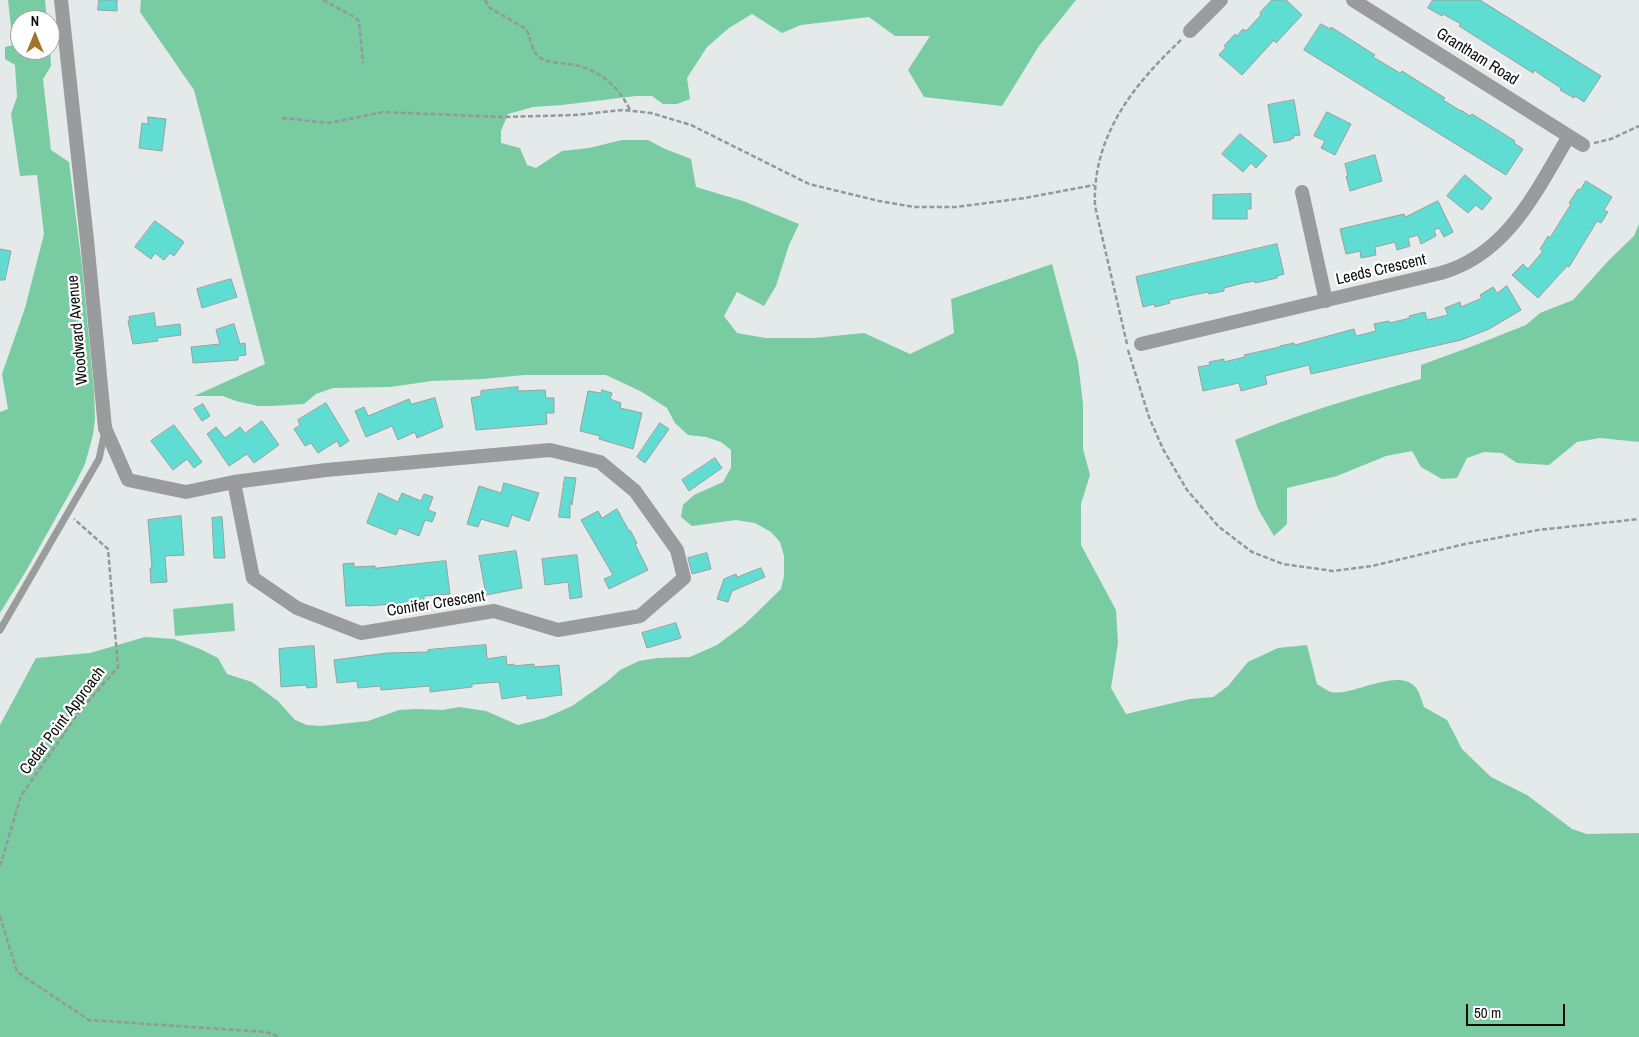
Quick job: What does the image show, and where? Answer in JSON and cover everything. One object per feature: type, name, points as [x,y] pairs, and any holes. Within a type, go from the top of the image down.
[{"type":"street","name":"Woodward Avenue","points":[[61,0],[88,240],[105,428]]},
{"type":"street","points":[[1190,31],[1221,0]]},
{"type":"street","name":"Grantham Road","points":[[1353,0],[1583,144]]},
{"type":"street","name":"Leeds Crescent","points":[[1134,347],[1441,274],[1469,263],[1493,246],[1526,209],[1569,136]]},
{"type":"street","points":[[1302,192],[1326,301]]},
{"type":"street","name":"Conifer Crescent","points":[[105,428],[128,480],[186,492],[234,482],[326,470],[550,450],[600,462],[635,491],[677,550],[684,578],[640,616],[558,630],[494,611],[361,633],[297,608],[252,578],[234,482]]},
{"type":"lane","name":"Woodward Avenue","points":[[0,630],[98,459],[105,428]]},
{"type":"path","points":[[323,0],[359,21],[363,63]]},
{"type":"path","points":[[485,0],[490,8],[526,29],[530,35],[533,49],[538,56],[547,60],[581,66],[593,71],[613,84],[622,95],[630,111]]},
{"type":"path","points":[[1190,31],[1141,81],[1119,113],[1107,136],[1094,185],[1095,206],[1134,347],[1149,417],[1163,449],[1188,490],[1219,527],[1252,552],[1282,564],[1333,571],[1372,566],[1465,544],[1538,530],[1639,519]]},
{"type":"path","points":[[282,118],[329,123],[383,112],[502,117],[630,111],[651,113],[691,124],[810,184],[879,201],[914,207],[964,206],[1025,198],[1094,185]]},
{"type":"path","points":[[1583,144],[1599,143],[1639,126]]},
{"type":"path","name":"Cedar Point Approach","points":[[0,866],[22,796],[79,712],[118,667],[108,549],[68,512]]},
{"type":"path","points":[[0,916],[17,972],[89,1020],[266,1032],[280,1037]]},
{"type":"green space","points":[[8,0],[45,0],[46,10],[10,10],[10,18]]},
{"type":"green space","points":[[141,0],[1076,0],[1039,46],[1002,106],[924,97],[908,70],[930,36],[895,36],[869,17],[801,25],[782,33],[752,14],[729,28],[707,47],[687,78],[690,99],[677,104],[663,104],[652,96],[636,96],[533,107],[508,114],[501,131],[501,143],[520,148],[527,165],[536,168],[562,151],[589,148],[622,140],[648,140],[691,159],[696,187],[743,201],[799,224],[789,245],[776,286],[764,306],[737,292],[724,316],[737,333],[765,338],[814,338],[864,333],[910,354],[954,333],[951,299],[1052,264],[1078,362],[1083,404],[1083,449],[1090,475],[1081,504],[1081,545],[1116,610],[1118,643],[1111,688],[1126,714],[1190,699],[1213,697],[1228,686],[1248,662],[1278,648],[1307,645],[1317,684],[1331,692],[1351,690],[1388,681],[1399,680],[1409,682],[1417,689],[1424,707],[1447,720],[1462,749],[1491,777],[1527,795],[1572,829],[1587,834],[1639,833],[1639,1037],[0,1037],[0,725],[36,658],[90,653],[145,637],[174,639],[218,658],[227,674],[252,682],[278,701],[295,720],[307,725],[321,726],[368,721],[399,710],[443,710],[459,707],[486,711],[518,725],[545,718],[572,706],[620,670],[639,661],[657,658],[690,657],[717,645],[745,624],[781,589],[784,576],[784,556],[780,542],[771,532],[755,523],[736,520],[692,526],[681,517],[683,505],[694,495],[723,482],[731,468],[731,450],[721,442],[706,437],[688,435],[675,423],[667,408],[642,392],[606,375],[524,375],[432,381],[390,387],[333,388],[316,394],[304,404],[272,406],[258,406],[223,396],[194,396],[265,364],[194,90],[140,12]]},
{"type":"green space","points":[[10,46],[10,60],[51,60],[51,66],[43,79],[51,150],[69,162],[82,266],[95,419],[93,435],[85,464],[26,571],[0,613],[0,412],[8,409],[2,374],[25,308],[44,234],[37,175],[20,176],[11,114],[17,97],[15,65],[5,59],[5,47]]},
{"type":"green space","points":[[1639,224],[1639,442],[1600,438],[1577,442],[1549,465],[1517,463],[1502,453],[1484,452],[1467,458],[1457,478],[1442,479],[1421,467],[1412,451],[1386,456],[1337,476],[1287,488],[1287,524],[1274,536],[1258,509],[1235,440],[1327,406],[1421,379],[1421,365],[1526,325],[1540,313],[1573,300],[1610,259],[1634,236]]},
{"type":"green space","points":[[233,603],[235,631],[175,636],[173,609]]},
{"type":"building","points":[[99,0],[117,0],[117,11],[98,10]]},
{"type":"building","points":[[1272,0],[1286,0],[1302,15],[1276,43],[1274,40],[1242,75],[1219,55],[1235,34],[1237,36],[1243,29],[1246,31]]},
{"type":"building","points":[[1433,0],[1480,0],[1601,76],[1584,102],[1575,96],[1574,98],[1534,70],[1533,73],[1459,26],[1461,24],[1428,8]]},
{"type":"building","points":[[1321,24],[1330,29],[1331,27],[1375,55],[1373,57],[1400,73],[1402,71],[1445,98],[1443,100],[1470,116],[1472,114],[1515,141],[1514,143],[1523,149],[1506,175],[1304,50]]},
{"type":"building","points":[[1294,100],[1300,135],[1293,136],[1294,138],[1291,140],[1274,143],[1268,105]]},
{"type":"building","points":[[1327,112],[1351,124],[1335,155],[1321,148],[1325,141],[1314,136]]},
{"type":"building","points":[[148,117],[166,119],[162,151],[139,148],[142,123],[148,124]]},
{"type":"building","points":[[1240,134],[1267,156],[1256,168],[1251,163],[1243,172],[1222,154]]},
{"type":"building","points":[[1375,155],[1382,181],[1350,191],[1345,164]]},
{"type":"building","points":[[1465,175],[1492,198],[1482,210],[1476,205],[1468,213],[1447,196]]},
{"type":"building","points":[[1586,181],[1612,197],[1604,210],[1608,212],[1601,223],[1597,221],[1569,267],[1567,266],[1538,298],[1512,275],[1523,264],[1528,269],[1543,251],[1540,249],[1548,236],[1550,238],[1578,189],[1580,190]]},
{"type":"building","points":[[1251,194],[1251,209],[1247,209],[1247,219],[1213,219],[1213,195]]},
{"type":"building","points":[[1438,201],[1453,232],[1444,237],[1439,228],[1434,230],[1436,236],[1421,244],[1418,235],[1408,238],[1410,246],[1397,250],[1395,242],[1375,247],[1376,255],[1361,258],[1360,251],[1346,254],[1340,229],[1404,214],[1405,217]]},
{"type":"building","points":[[155,221],[184,242],[174,256],[170,253],[164,260],[155,253],[151,259],[135,247]]},
{"type":"building","points":[[1277,244],[1284,274],[1277,276],[1277,278],[1255,283],[1255,281],[1243,283],[1224,288],[1224,291],[1209,294],[1208,292],[1169,300],[1170,303],[1155,307],[1154,304],[1143,307],[1136,277]]},
{"type":"building","points":[[0,249],[11,251],[5,280],[0,280]]},
{"type":"building","points":[[231,279],[237,297],[202,308],[197,289]]},
{"type":"building","points":[[1507,286],[1521,310],[1489,329],[1461,340],[1311,374],[1309,365],[1265,376],[1267,384],[1241,391],[1239,383],[1203,391],[1198,367],[1210,365],[1209,362],[1224,359],[1224,362],[1245,357],[1244,355],[1294,343],[1295,345],[1354,329],[1356,336],[1376,331],[1374,324],[1389,321],[1390,323],[1425,312],[1427,320],[1448,315],[1445,308],[1460,302],[1461,307],[1482,298],[1480,295],[1493,287],[1497,293]]},
{"type":"building","points":[[154,313],[156,327],[180,324],[181,335],[157,338],[158,341],[133,344],[128,321],[130,321],[129,317]]},
{"type":"building","points":[[234,324],[240,344],[245,343],[246,355],[238,356],[238,360],[193,363],[191,347],[220,344],[216,330]]},
{"type":"building","points":[[518,387],[518,391],[545,390],[546,398],[554,398],[554,413],[546,413],[547,424],[476,430],[471,398],[481,396],[481,391]]},
{"type":"building","points":[[602,390],[612,393],[610,399],[621,403],[620,408],[642,413],[633,449],[599,439],[600,436],[580,431],[588,391],[601,393]]},
{"type":"building","points":[[435,398],[443,427],[417,438],[415,432],[398,440],[392,426],[366,437],[355,411],[364,407],[368,416],[409,399],[411,404]]},
{"type":"building","points":[[326,403],[349,441],[340,447],[337,441],[318,453],[311,443],[305,446],[294,429],[300,425],[298,420]]},
{"type":"building","points":[[203,404],[210,416],[202,421],[194,409]]},
{"type":"building","points":[[262,421],[279,445],[254,463],[247,454],[229,466],[207,434],[216,427],[225,438],[240,427],[245,433]]},
{"type":"building","points":[[660,423],[669,429],[645,463],[637,457]]},
{"type":"building","points":[[174,425],[202,462],[194,468],[187,459],[173,470],[151,441]]},
{"type":"building","points":[[715,458],[722,468],[689,491],[682,480]]},
{"type":"building","points":[[565,477],[576,478],[572,505],[570,501],[570,518],[559,517]]},
{"type":"building","points":[[504,483],[539,493],[529,521],[512,515],[508,527],[481,519],[478,527],[467,524],[479,486],[501,493]]},
{"type":"building","points":[[379,493],[398,502],[402,493],[421,501],[424,494],[433,497],[428,510],[436,513],[432,522],[425,520],[419,536],[399,528],[396,535],[367,523]]},
{"type":"building","points":[[617,509],[637,543],[635,544],[648,570],[609,589],[604,579],[613,575],[581,520],[598,511],[602,518]]},
{"type":"building","points":[[181,516],[184,555],[165,556],[167,582],[151,583],[150,568],[152,568],[148,520]]},
{"type":"building","points":[[222,517],[225,558],[214,558],[212,518]]},
{"type":"building","points":[[516,551],[522,588],[486,595],[479,556]]},
{"type":"building","points":[[707,553],[711,569],[692,574],[688,558]]},
{"type":"building","points":[[577,555],[582,597],[570,599],[568,582],[545,585],[542,559]]},
{"type":"building","points":[[446,561],[450,594],[424,596],[424,601],[346,606],[343,564],[354,563],[354,567],[375,566],[375,568]]},
{"type":"building","points":[[761,568],[765,577],[732,591],[728,602],[717,599],[724,579],[736,574],[737,577]]},
{"type":"building","points":[[676,623],[681,638],[647,648],[642,633]]},
{"type":"building","points":[[486,645],[487,659],[506,656],[507,665],[534,664],[534,667],[559,665],[562,695],[527,699],[527,695],[502,699],[499,682],[472,684],[472,687],[430,692],[430,686],[381,690],[380,686],[358,688],[357,681],[337,683],[334,660],[387,653],[428,652],[428,650]]},
{"type":"building","points":[[314,646],[317,687],[307,688],[306,685],[281,687],[279,649]]}]
